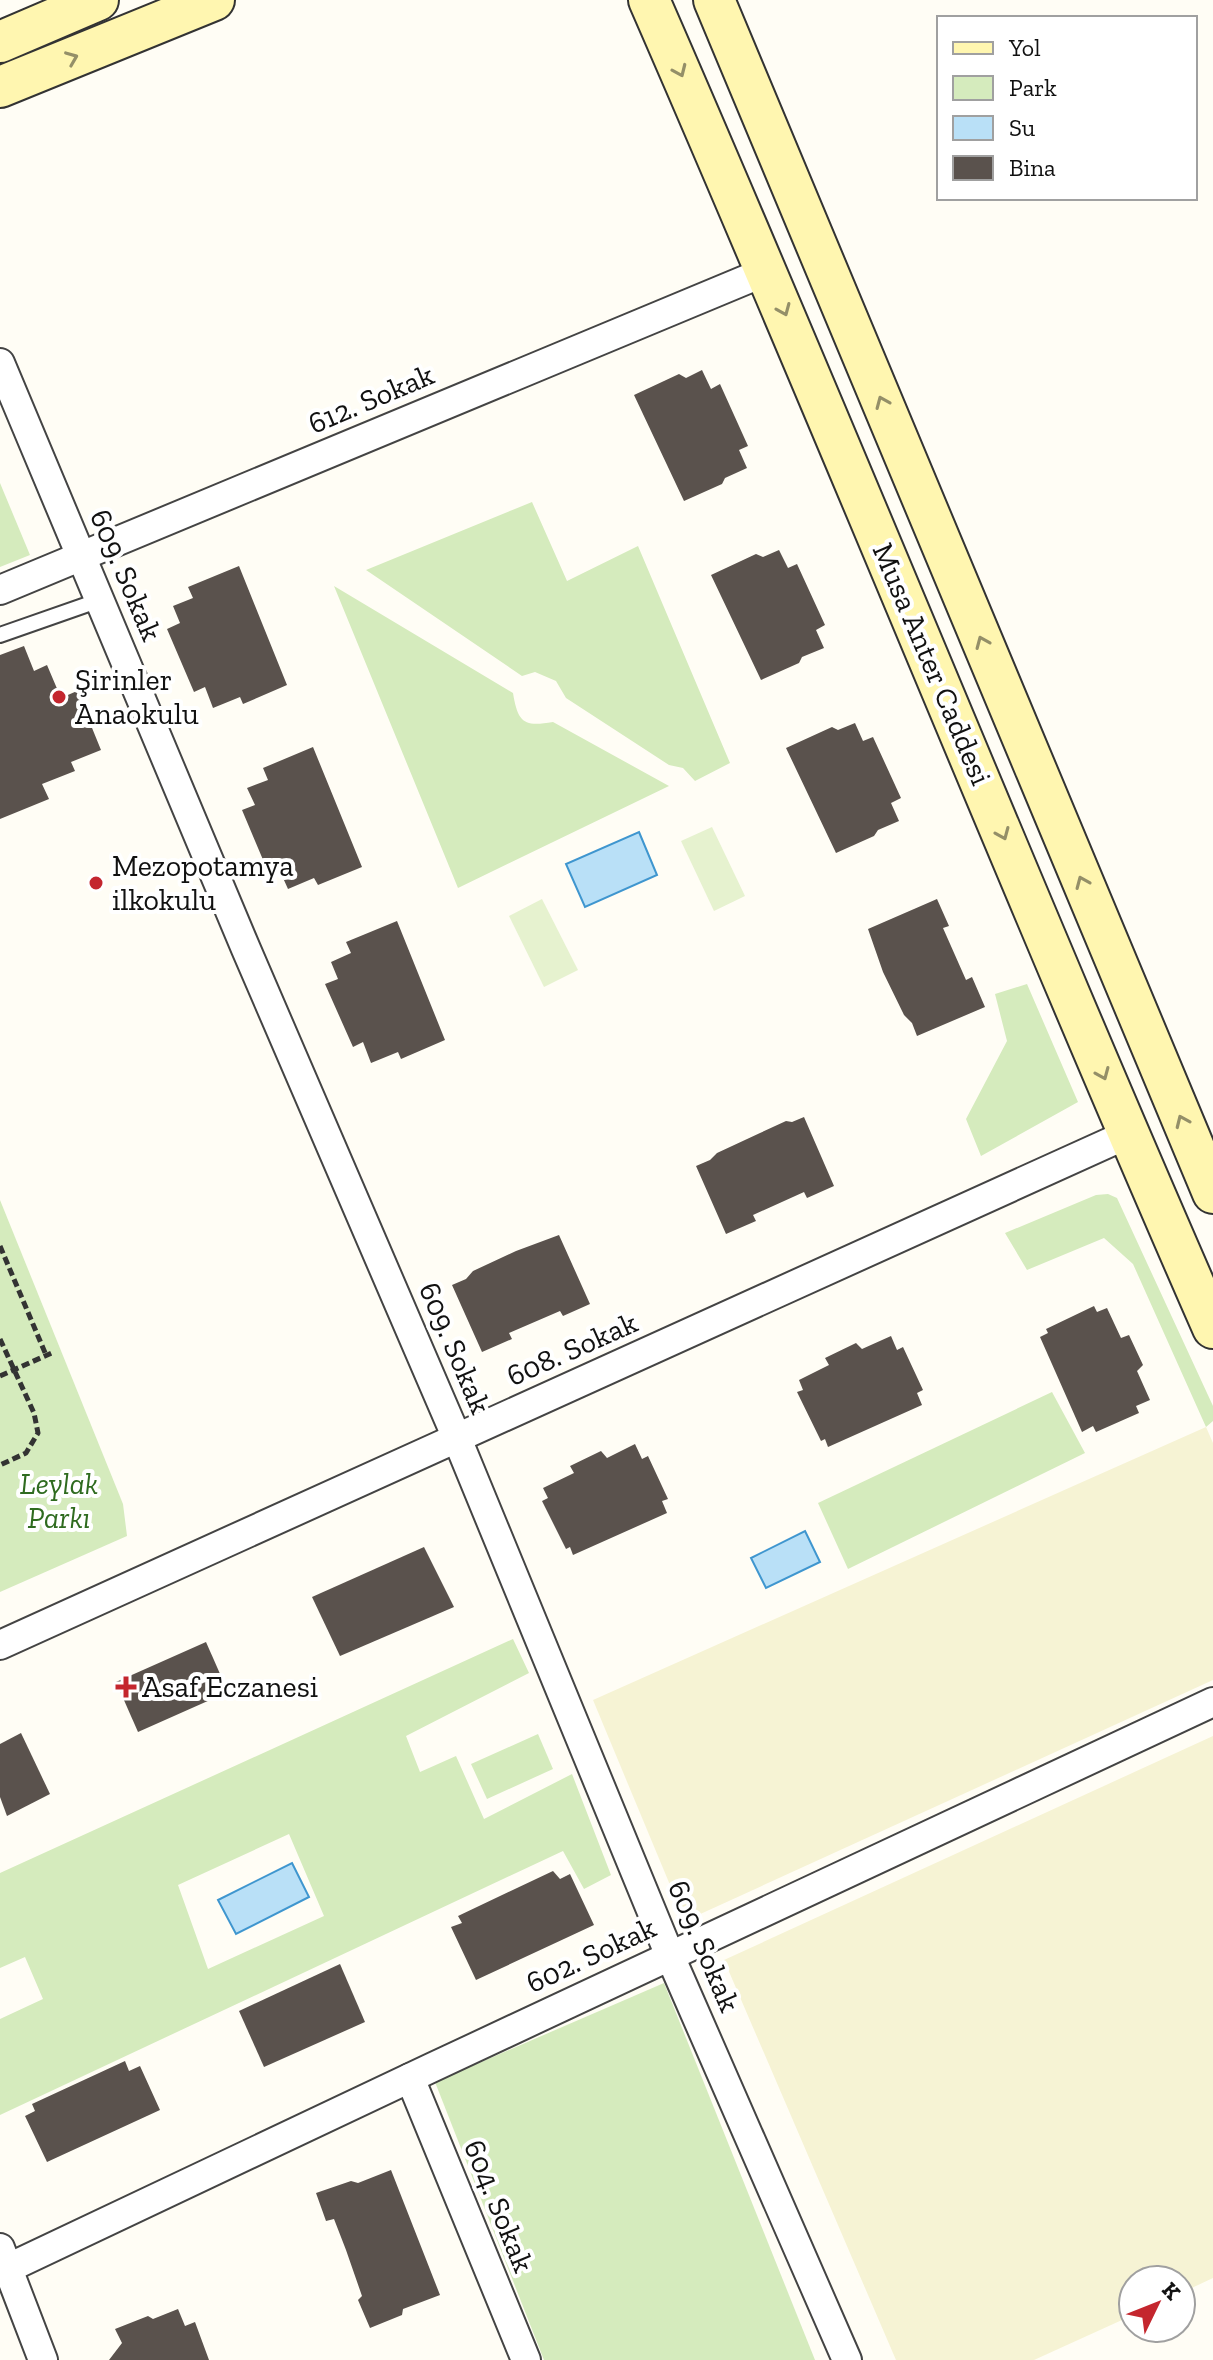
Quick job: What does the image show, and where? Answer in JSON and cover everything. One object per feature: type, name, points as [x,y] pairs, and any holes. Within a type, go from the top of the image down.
[{"type":"main road","points":[[0,42],[98,0]]},
{"type":"main road","points":[[0,87],[214,0]]},
{"type":"main road","name":"Musa Anter Caddesi","points":[[649,0],[767,271],[1128,1134],[1213,1328]]},
{"type":"main road","name":"Musa Anter Caddesi","points":[[714,0],[1213,1193]]},
{"type":"street","name":"612. Sokak","points":[[0,590],[767,271]]},
{"type":"street","name":"609. Sokak","points":[[0,363],[246,949],[456,1436],[670,1956],[847,2360]]},
{"type":"street","name":"608. Sokak","points":[[0,1645],[1128,1134]]},
{"type":"street","name":"602. Sokak","points":[[3,2263],[410,2078],[1213,1702]]},
{"type":"street","name":"604. Sokak","points":[[410,2078],[526,2360]]},
{"type":"street","points":[[3,2263],[43,2360]]},
{"type":"lane","points":[[0,635],[100,600]]},
{"type":"path","points":[[0,1246],[46,1355]]},
{"type":"path","points":[[0,1339],[34,1413],[38,1433],[26,1453],[0,1465]]},
{"type":"path","points":[[0,1376],[54,1352]]},
{"type":"shaded area","points":[[1206,1427],[1213,1443],[1213,1680],[685,1921],[593,1700]]},
{"type":"shaded area","points":[[1213,1736],[1213,2278],[1197,2286],[1197,2264],[1117,2264],[1117,2322],[1034,2360],[896,2360],[724,1960]]},
{"type":"green space","points":[[0,483],[30,555],[0,567]]},
{"type":"green space","points":[[532,502],[567,581],[638,546],[730,763],[695,781],[683,768],[669,765],[566,698],[556,681],[535,672],[522,676],[366,570]]},
{"type":"green space","points":[[334,586],[513,693],[517,711],[524,721],[535,724],[553,722],[669,786],[458,888]]},
{"type":"green space","points":[[712,827],[745,896],[714,911],[681,841]]},
{"type":"green space","points":[[542,899],[578,970],[544,987],[509,916]]},
{"type":"green space","points":[[1027,984],[1078,1102],[981,1156],[966,1119],[1007,1041],[995,994]]},
{"type":"green space","points":[[1108,1194],[1117,1198],[1213,1406],[1213,1421],[1206,1427],[1133,1264],[1104,1238],[1027,1270],[1005,1233],[1096,1195]]},
{"type":"green space","name":"Leylak Parkı","points":[[0,1200],[123,1504],[127,1536],[0,1592]]},
{"type":"green space","points":[[1052,1392],[1085,1453],[848,1569],[818,1503]]},
{"type":"green space","points":[[513,1639],[529,1673],[406,1736],[420,1772],[456,1756],[484,1819],[572,1774],[611,1875],[584,1889],[563,1851],[0,2115],[0,2019],[43,1999],[25,1957],[0,1968],[0,1873]],"holes":[[[289,1834],[324,1916],[208,1969],[178,1885]]]},
{"type":"green space","points":[[538,1734],[553,1769],[487,1799],[471,1764]]},
{"type":"green space","points":[[664,1983],[815,2360],[544,2360],[435,2082]]},
{"type":"water","points":[[639,832],[657,875],[585,907],[566,864]]},
{"type":"water","points":[[805,1531],[820,1562],[766,1588],[751,1558]]},
{"type":"water","points":[[292,1863],[309,1897],[236,1934],[218,1900]]},
{"type":"building","points":[[702,370],[711,389],[720,384],[748,446],[739,450],[747,468],[725,478],[722,484],[684,501],[634,395],[679,374],[686,378]]},
{"type":"building","points":[[779,550],[788,568],[797,564],[825,625],[816,630],[824,648],[761,680],[711,575],[756,554],[763,557]]},
{"type":"building","points":[[239,566],[287,685],[243,704],[240,697],[213,708],[205,687],[194,692],[167,629],[180,623],[173,606],[193,598],[188,587]]},
{"type":"building","points":[[24,646],[34,671],[47,665],[61,698],[77,691],[101,750],[71,762],[75,771],[42,784],[49,799],[0,819],[0,655]]},
{"type":"building","points":[[855,723],[863,741],[873,737],[901,798],[891,803],[899,821],[836,853],[786,748],[832,727],[838,730]]},
{"type":"building","points":[[313,747],[362,867],[318,885],[314,878],[288,889],[279,869],[269,874],[242,810],[255,805],[247,788],[268,780],[263,768]]},
{"type":"building","points":[[937,899],[949,926],[943,928],[966,980],[972,977],[985,1007],[917,1036],[883,972],[868,929]]},
{"type":"building","points":[[397,921],[445,1040],[401,1059],[398,1052],[371,1063],[363,1042],[353,1047],[325,984],[338,979],[331,962],[351,953],[346,942]]},
{"type":"building","points":[[804,1117],[834,1186],[807,1198],[804,1192],[753,1215],[756,1221],[726,1234],[696,1166],[786,1121]]},
{"type":"building","points":[[559,1235],[590,1304],[563,1316],[560,1311],[509,1333],[512,1339],[482,1352],[452,1285],[466,1279],[473,1271]]},
{"type":"building","points":[[1094,1306],[1097,1312],[1107,1308],[1121,1338],[1129,1335],[1143,1365],[1137,1371],[1150,1400],[1136,1406],[1139,1413],[1096,1432],[1093,1426],[1082,1432],[1040,1337],[1048,1333],[1046,1329]]},
{"type":"building","points":[[891,1336],[897,1350],[903,1347],[923,1390],[917,1393],[922,1405],[828,1447],[825,1439],[821,1441],[797,1392],[803,1390],[799,1380],[829,1365],[825,1358],[856,1343],[862,1349]]},
{"type":"building","points":[[635,1444],[642,1459],[648,1456],[668,1499],[662,1501],[667,1513],[573,1555],[570,1547],[566,1549],[542,1501],[548,1498],[543,1488],[574,1473],[570,1466],[601,1451],[607,1458]]},
{"type":"building","points":[[424,1547],[454,1607],[340,1656],[312,1597]]},
{"type":"building","points":[[206,1642],[228,1692],[138,1732],[116,1682]]},
{"type":"building","points":[[21,1733],[50,1794],[7,1816],[0,1797],[0,1744]]},
{"type":"building","points":[[553,1871],[560,1879],[570,1874],[594,1925],[476,1980],[451,1927],[462,1923],[458,1916]]},
{"type":"building","points":[[340,1964],[365,2022],[264,2067],[239,2011]]},
{"type":"building","points":[[125,2061],[129,2071],[140,2066],[160,2110],[47,2162],[25,2116],[35,2111],[32,2104]]},
{"type":"building","points":[[391,2170],[440,2295],[403,2309],[402,2315],[370,2328],[358,2300],[362,2296],[334,2219],[326,2221],[316,2193],[351,2181],[358,2183]]},
{"type":"building","points":[[178,2309],[185,2326],[195,2322],[209,2360],[109,2360],[122,2343],[115,2329],[148,2316],[153,2319]]},
{"type":"place","name":"Şirinler Anaokulu","points":[[59,697]]},
{"type":"place","name":"Mezopotamya ilkokulu","points":[[96,883]]},
{"type":"place","name":"Asaf Eczanesi","points":[[126,1687]]}]
